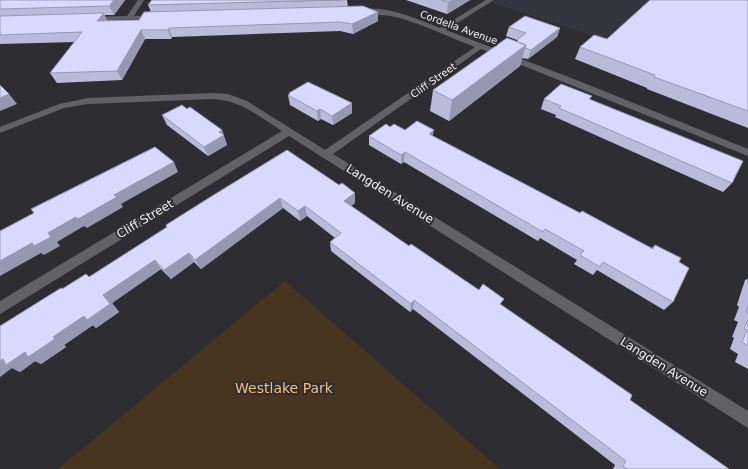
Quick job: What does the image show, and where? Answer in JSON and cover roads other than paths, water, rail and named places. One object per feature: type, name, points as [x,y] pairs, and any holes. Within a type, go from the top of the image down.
[{"type":"street","points":[[130,18],[141,0]]},
{"type":"street","points":[[439,31],[491,0]]},
{"type":"street","name":"Cordella Avenue","points":[[349,11],[381,11],[439,31],[481,46],[748,153]]},
{"type":"street","points":[[84,19],[162,16]]},
{"type":"street","name":"Cliff Street","points":[[326,154],[481,46]]},
{"type":"street","name":"Langden Avenue","points":[[0,130],[62,106],[88,101],[212,96],[228,97],[244,103],[748,420]]},
{"type":"street","name":"Cliff Street","points":[[0,308],[290,131]]},
{"type":"park label","name":"Westlake Park","points":[[284,388]]}]
